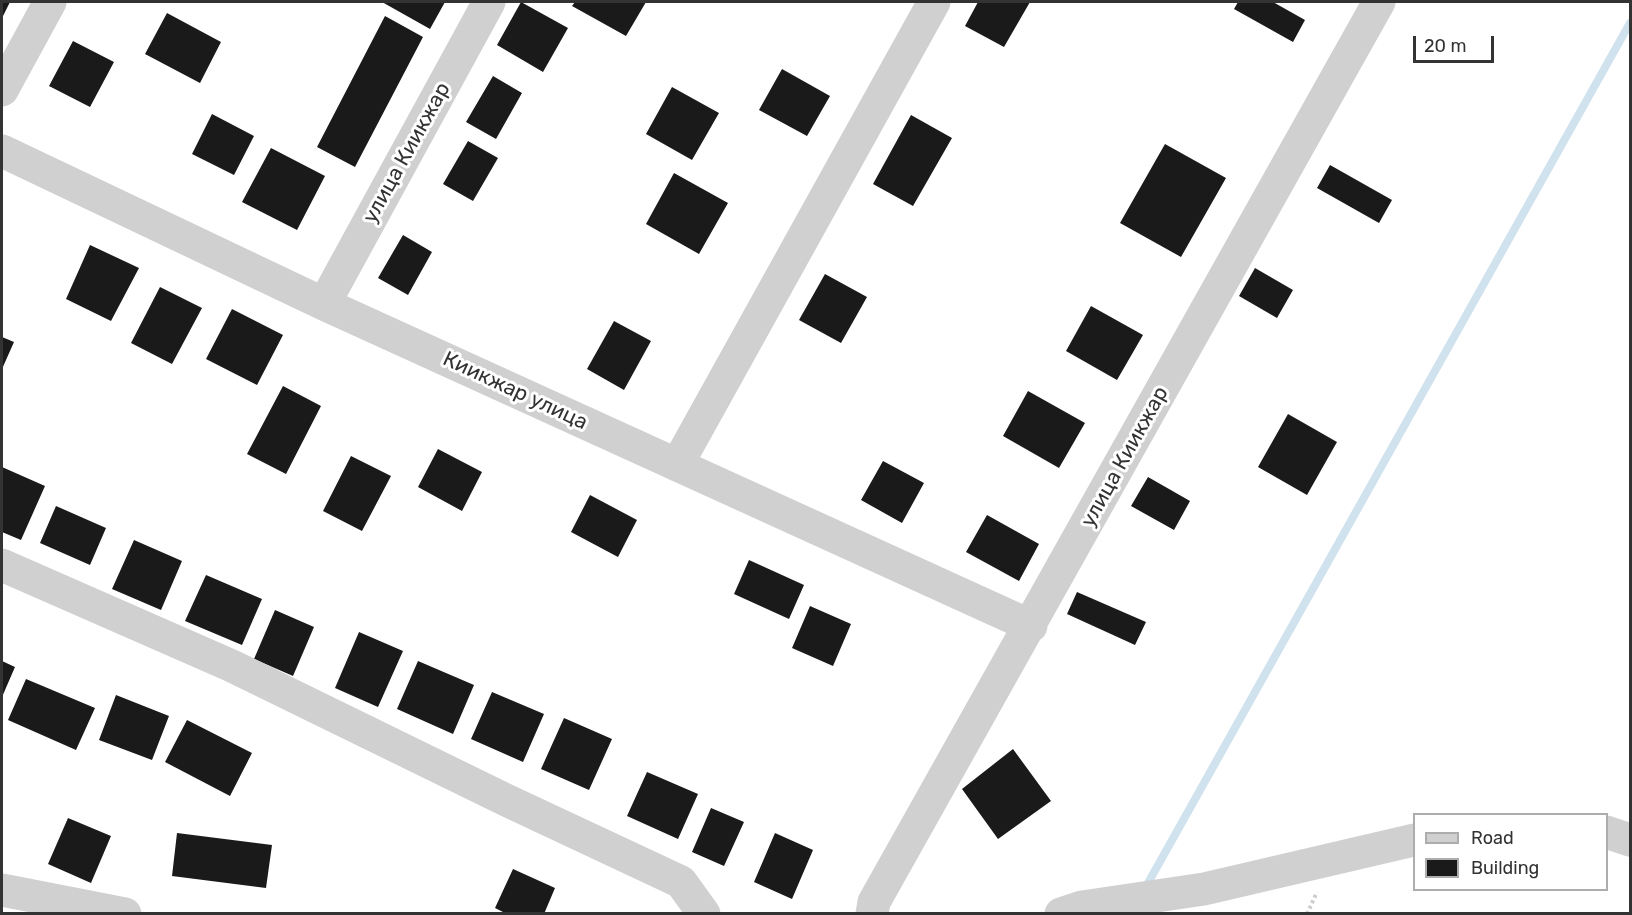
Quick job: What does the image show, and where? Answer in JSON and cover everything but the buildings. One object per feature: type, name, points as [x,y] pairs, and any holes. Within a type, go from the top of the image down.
[{"type":"street","points":[[2,90],[50,2]]},
{"type":"street","name":"улица Киикжар","points":[[324,304],[489,2]]},
{"type":"street","points":[[677,465],[934,2]]},
{"type":"street","name":"улица Киикжар","points":[[872,914],[874,902],[1031,626],[1379,2]]},
{"type":"street","name":"Киикжар улица","points":[[2,151],[324,304],[1031,626]]},
{"type":"street","points":[[2,565],[232,666],[506,800],[681,882],[704,914]]},
{"type":"street","points":[[1608,833],[1630,840]]},
{"type":"street","points":[[1071,910],[1204,889],[1413,840]]},
{"type":"street","points":[[2,890],[125,914]]},
{"type":"waterway","points":[[1148,883],[1630,23]]}]
